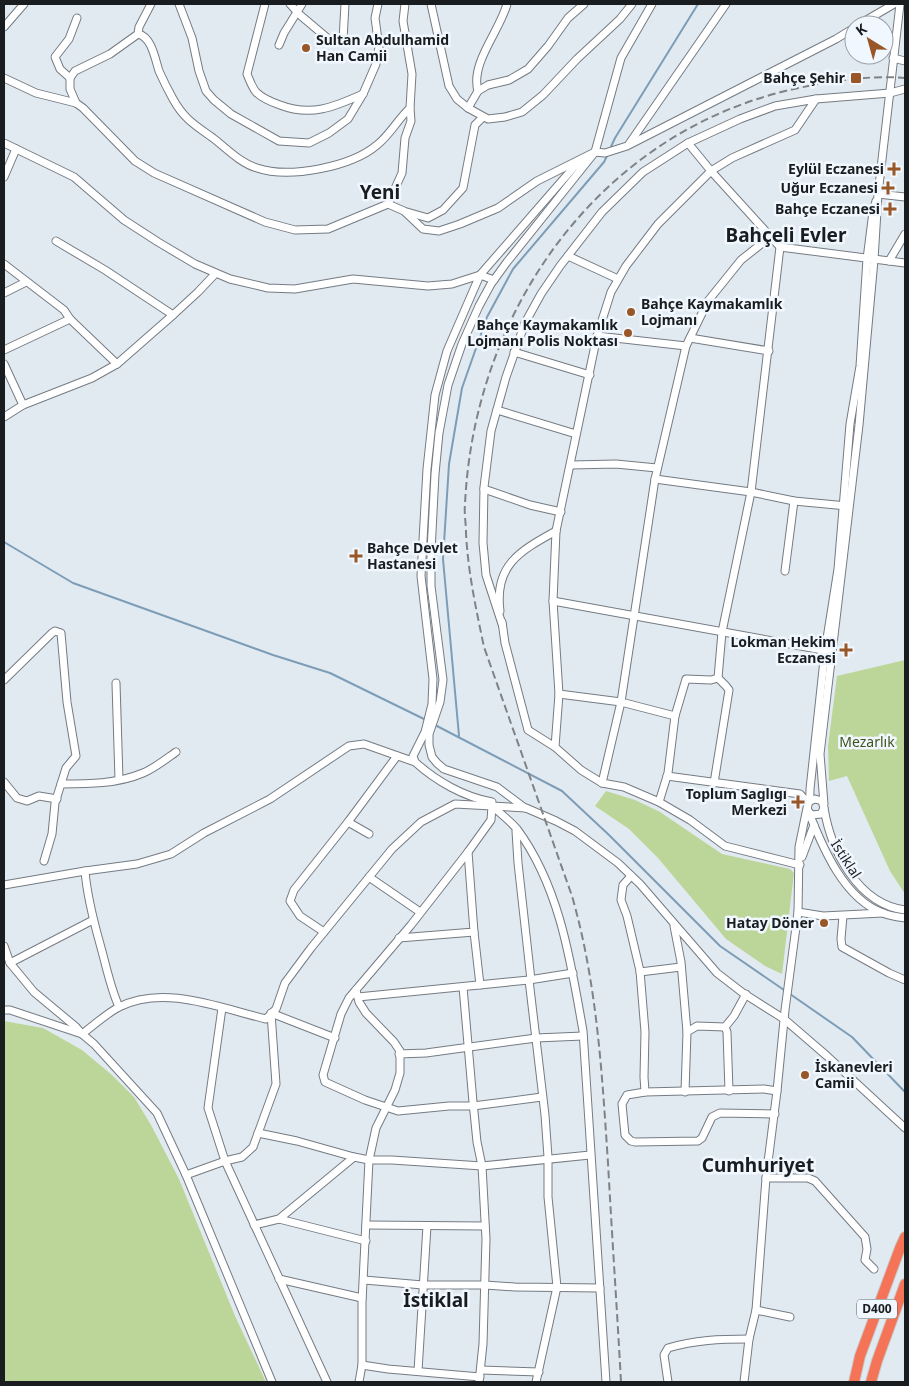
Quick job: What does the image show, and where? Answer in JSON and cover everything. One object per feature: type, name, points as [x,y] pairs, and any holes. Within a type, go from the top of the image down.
[{"type":"highway","name":"D400","points":[[854,1382],[860,1356],[905,1237]]},
{"type":"highway","name":"D400","points":[[871,1382],[905,1284]]},
{"type":"street","points":[[4,27],[24,4]]},
{"type":"street","points":[[76,103],[70,89],[70,78],[79,68],[94,63],[110,54],[138,34],[139,27],[151,4]]},
{"type":"street","points":[[178,4],[192,38],[198,71],[206,91],[214,100],[231,114],[279,142],[308,143],[329,133],[348,119],[362,94],[376,64],[379,47],[375,18],[378,4]]},
{"type":"street","points":[[265,4],[247,74],[255,91],[270,101],[294,110],[310,111],[338,105],[362,94]]},
{"type":"street","points":[[290,4],[332,42],[343,40],[345,4]]},
{"type":"street","points":[[279,45],[284,33],[302,4]]},
{"type":"street","points":[[388,204],[402,173],[405,138],[411,121],[412,74],[403,21],[405,4]]},
{"type":"street","points":[[431,4],[449,86],[457,99],[468,108],[488,119],[522,112],[543,95],[577,59],[620,19],[632,4]]},
{"type":"street","points":[[478,92],[476,83],[481,61],[507,4]]},
{"type":"street","points":[[468,108],[478,92],[488,85],[509,80],[528,69],[568,18],[584,4]]},
{"type":"street","points":[[415,762],[413,756],[427,732],[443,680],[431,586],[431,551],[439,433],[448,385],[478,306],[494,280],[595,152],[621,58],[652,4]]},
{"type":"street","points":[[624,147],[726,4]]},
{"type":"street","points":[[875,15],[894,4]]},
{"type":"street","points":[[894,50],[900,4]]},
{"type":"street","points":[[70,78],[60,69],[56,57],[69,39],[77,18]]},
{"type":"street","points":[[138,34],[147,38],[172,98],[184,117],[240,159],[256,168],[284,173],[311,170],[352,160],[377,145],[410,108]]},
{"type":"street","points":[[404,211],[424,230],[438,231],[460,224],[498,208],[537,181],[595,152],[605,153],[624,147],[844,34]]},
{"type":"street","points":[[744,1382],[749,1339],[756,1310],[766,1178],[778,1091],[784,1010],[798,912],[799,847],[808,806],[858,425],[873,212],[878,194],[892,65]]},
{"type":"street","points":[[4,78],[36,93],[76,103],[135,161],[154,174],[265,222],[295,230],[328,230],[388,204],[428,218],[443,210],[462,188],[474,124],[483,117]]},
{"type":"street","points":[[502,624],[486,575],[482,543],[484,489],[491,431],[514,352],[525,323],[541,294],[568,256],[602,212],[643,172],[688,143],[740,119],[775,106],[816,99],[905,89]]},
{"type":"street","points":[[555,747],[558,694],[552,601],[556,531],[597,336],[611,292],[618,279],[658,224],[711,171],[732,158],[795,130],[816,99]]},
{"type":"street","points":[[4,143],[74,177],[124,220],[158,242],[215,274],[230,279],[268,288],[296,289],[353,279],[428,286],[452,284],[480,275],[494,280]]},
{"type":"street","points":[[688,143],[780,247],[905,262]]},
{"type":"street","points":[[4,177],[16,149]]},
{"type":"street","points":[[435,706],[421,576],[430,427],[435,395],[447,351],[480,275],[574,167],[595,152]]},
{"type":"street","points":[[878,194],[905,197]]},
{"type":"street","points":[[889,261],[905,234]]},
{"type":"street","points":[[602,783],[622,702],[654,479],[686,346],[713,294],[741,260],[770,237]]},
{"type":"street","points":[[56,241],[105,270],[172,315]]},
{"type":"street","points":[[714,783],[729,690],[718,678],[722,632],[751,492],[780,247]]},
{"type":"street","points":[[568,256],[618,279]]},
{"type":"street","points":[[846,506],[850,424],[860,366],[871,259]]},
{"type":"street","points":[[4,264],[64,310],[117,364]]},
{"type":"street","points":[[4,417],[23,405],[92,378],[117,364],[198,292],[215,274]]},
{"type":"street","points":[[4,293],[26,282]]},
{"type":"street","points":[[4,350],[70,318]]},
{"type":"street","points":[[597,336],[686,346]]},
{"type":"street","points":[[690,338],[769,351]]},
{"type":"street","points":[[514,352],[590,375]]},
{"type":"street","points":[[4,364],[23,405]]},
{"type":"street","points":[[497,410],[576,434]]},
{"type":"street","points":[[850,424],[858,425]]},
{"type":"street","points":[[571,465],[616,464],[657,468]]},
{"type":"street","points":[[654,479],[751,492],[794,501],[846,506]]},
{"type":"street","points":[[484,489],[530,505],[561,512]]},
{"type":"street","points":[[785,571],[794,501]]},
{"type":"street","points":[[556,531],[530,545],[510,562],[501,580],[499,598],[504,643],[528,730],[555,747],[581,770],[602,783],[624,786],[659,802],[690,820],[725,846],[800,864]]},
{"type":"street","points":[[552,601],[828,651]]},
{"type":"street","points":[[4,680],[52,633],[55,631],[61,633],[76,756],[66,768],[54,803],[52,834],[44,861]]},
{"type":"street","points":[[828,651],[820,754],[823,809],[828,829],[838,852],[858,885],[874,899],[897,909],[905,910]]},
{"type":"street","points":[[659,802],[667,776],[675,716],[686,678],[711,680],[718,678]]},
{"type":"street","points":[[116,683],[119,779]]},
{"type":"street","points":[[558,694],[622,702],[675,716]]},
{"type":"street","points":[[427,732],[432,757],[444,769],[497,787],[526,808],[556,821],[575,832],[618,863],[717,973],[784,1019],[905,1128]]},
{"type":"street","points":[[4,885],[137,864],[171,854],[204,833],[270,799],[349,746],[364,744],[415,762],[442,783],[480,800],[526,808]]},
{"type":"street","points":[[61,784],[92,784],[142,774],[176,752]]},
{"type":"street","points":[[324,932],[300,916],[290,901],[294,890],[397,756]]},
{"type":"street","points":[[667,776],[800,794],[815,816],[823,809]]},
{"type":"street","points":[[4,782],[17,798],[26,801],[39,796],[57,798]]},
{"type":"street","points":[[808,806],[818,799],[823,809]]},
{"type":"street","points":[[82,1034],[120,1007],[148,998],[181,998],[266,1019],[276,1009],[284,983],[324,932],[392,849],[421,822],[455,804],[526,808]]},
{"type":"street","points":[[492,806],[516,828],[539,865],[556,907],[573,973],[583,1036],[606,1382]]},
{"type":"street","points":[[357,994],[491,820],[492,806]]},
{"type":"street","name":"İstiklal","points":[[808,806],[823,846],[841,879],[864,903],[883,913],[905,918]]},
{"type":"street","points":[[800,864],[803,852],[823,809]]},
{"type":"street","points":[[348,822],[368,834]]},
{"type":"street","points":[[516,828],[548,1159],[548,1197],[557,1287],[536,1382]]},
{"type":"street","points":[[468,852],[480,985]]},
{"type":"street","points":[[85,871],[86,891],[93,920],[112,991],[120,1007]]},
{"type":"street","points":[[631,876],[623,885],[621,900],[627,916],[640,972],[645,1032],[645,1092]]},
{"type":"street","points":[[369,877],[420,912]]},
{"type":"street","points":[[798,912],[823,916],[883,913]]},
{"type":"street","points":[[843,916],[842,947],[905,980]]},
{"type":"street","points":[[10,963],[93,920]]},
{"type":"street","points":[[674,923],[681,967],[687,1032],[685,1092]]},
{"type":"street","points":[[399,938],[474,932]]},
{"type":"street","points":[[4,946],[10,963],[34,992],[94,1044],[157,1113],[186,1175],[272,1382]]},
{"type":"street","points":[[640,972],[681,967]]},
{"type":"street","points":[[542,1097],[473,1106],[449,1106],[398,1111],[386,1108],[325,1082],[324,1075],[341,1014],[349,998],[357,994],[463,987],[530,980],[573,973]]},
{"type":"street","points":[[463,987],[473,1106],[482,1166],[485,1226],[485,1285],[480,1376]]},
{"type":"street","points":[[357,994],[366,1013],[394,1042],[400,1054],[400,1073],[395,1090],[376,1128],[369,1160],[362,1298],[362,1364],[359,1382]]},
{"type":"street","points":[[725,1027],[734,1016],[746,994]]},
{"type":"street","points":[[222,1008],[208,1108],[225,1161],[327,1382]]},
{"type":"street","points":[[4,1010],[10,1010],[82,1034]]},
{"type":"street","points":[[272,1013],[334,1038]]},
{"type":"street","points":[[186,1175],[242,1157],[253,1147],[276,1084],[272,1013]]},
{"type":"street","points":[[687,1032],[697,1026],[725,1027]]},
{"type":"street","points":[[725,1027],[727,1032],[729,1091]]},
{"type":"street","points":[[400,1054],[426,1053],[536,1038],[583,1036]]},
{"type":"street","points":[[775,1114],[720,1113],[712,1116],[702,1138],[698,1141],[631,1141],[625,1135],[623,1128],[624,1099],[630,1093],[778,1091]]},
{"type":"street","points":[[258,1133],[369,1160],[482,1166],[590,1155]]},
{"type":"street","points":[[254,1225],[279,1219],[354,1157]]},
{"type":"street","points":[[766,1178],[808,1178],[816,1181],[865,1237],[867,1249],[865,1260],[874,1269]]},
{"type":"street","points":[[279,1219],[366,1241]]},
{"type":"street","points":[[366,1225],[485,1226]]},
{"type":"street","points":[[418,1371],[427,1226]]},
{"type":"street","points":[[279,1280],[362,1298]]},
{"type":"street","points":[[364,1280],[423,1285],[600,1288]]},
{"type":"street","points":[[756,1310],[790,1317]]},
{"type":"street","points":[[668,1382],[664,1355],[668,1348],[689,1342],[714,1339],[749,1339]]},
{"type":"street","points":[[362,1364],[388,1369],[480,1376],[539,1372]]},
{"type":"green space","name":"Mezarlık","points":[[905,660],[905,894],[890,871],[847,776],[829,781],[828,746],[837,676]]},
{"type":"green space","points":[[606,791],[635,800],[660,812],[722,854],[790,869],[794,873],[782,974],[765,966],[726,939],[658,858],[629,829],[595,806]]},
{"type":"green space","points":[[4,1021],[43,1028],[82,1050],[112,1075],[134,1097],[179,1179],[235,1316],[266,1382],[4,1382]]},
{"type":"waterway","points":[[610,149],[698,4]]},
{"type":"waterway","points":[[459,736],[443,559],[449,464],[462,388],[487,317],[513,269],[604,162],[607,156]]},
{"type":"waterway","points":[[4,542],[73,583],[273,655],[330,673],[426,720]]},
{"type":"waterway","points":[[435,725],[562,791],[609,835],[720,946],[784,990]]},
{"type":"waterway","points":[[790,994],[852,1037],[905,1092]]},
{"type":"railway","points":[[621,1382],[608,1163],[593,995],[572,896],[484,647],[475,605],[470,576],[465,514],[474,432],[493,363],[522,299],[560,240],[607,188],[662,145],[725,111],[794,89],[822,83],[863,78],[905,78]]},
{"type":"place","name":"Sultan Abdulhamid Han Camii","points":[[306,48]]},
{"type":"place","name":"Bahçe Şehir","points":[[856,78]]},
{"type":"place","name":"Eylül Eczanesi","points":[[894,169]]},
{"type":"place","name":"Uğur Eczanesi","points":[[888,188]]},
{"type":"place","name":"Bahçe Eczanesi","points":[[890,209]]},
{"type":"place","name":"Bahçe Kaymakamlık Lojmanı","points":[[631,312]]},
{"type":"place","name":"Bahçe Kaymakamlık Lojmanı Polis Noktası","points":[[628,333]]},
{"type":"place","name":"Bahçe Devlet Hastanesi","points":[[356,556]]},
{"type":"place","name":"Lokman Hekim Eczanesi","points":[[846,650]]},
{"type":"place","name":"Toplum Saglıgı Merkezi","points":[[798,802]]},
{"type":"place","name":"Hatay Döner","points":[[824,923]]},
{"type":"place","name":"İskanevleri Camii","points":[[805,1075]]},
{"type":"district","name":"Yeni","points":[[380,192]]},
{"type":"district","name":"Bahçeli Evler","points":[[786,235]]},
{"type":"district","name":"Cumhuriyet","points":[[758,1165]]},
{"type":"district","name":"İstiklal","points":[[436,1300]]}]
